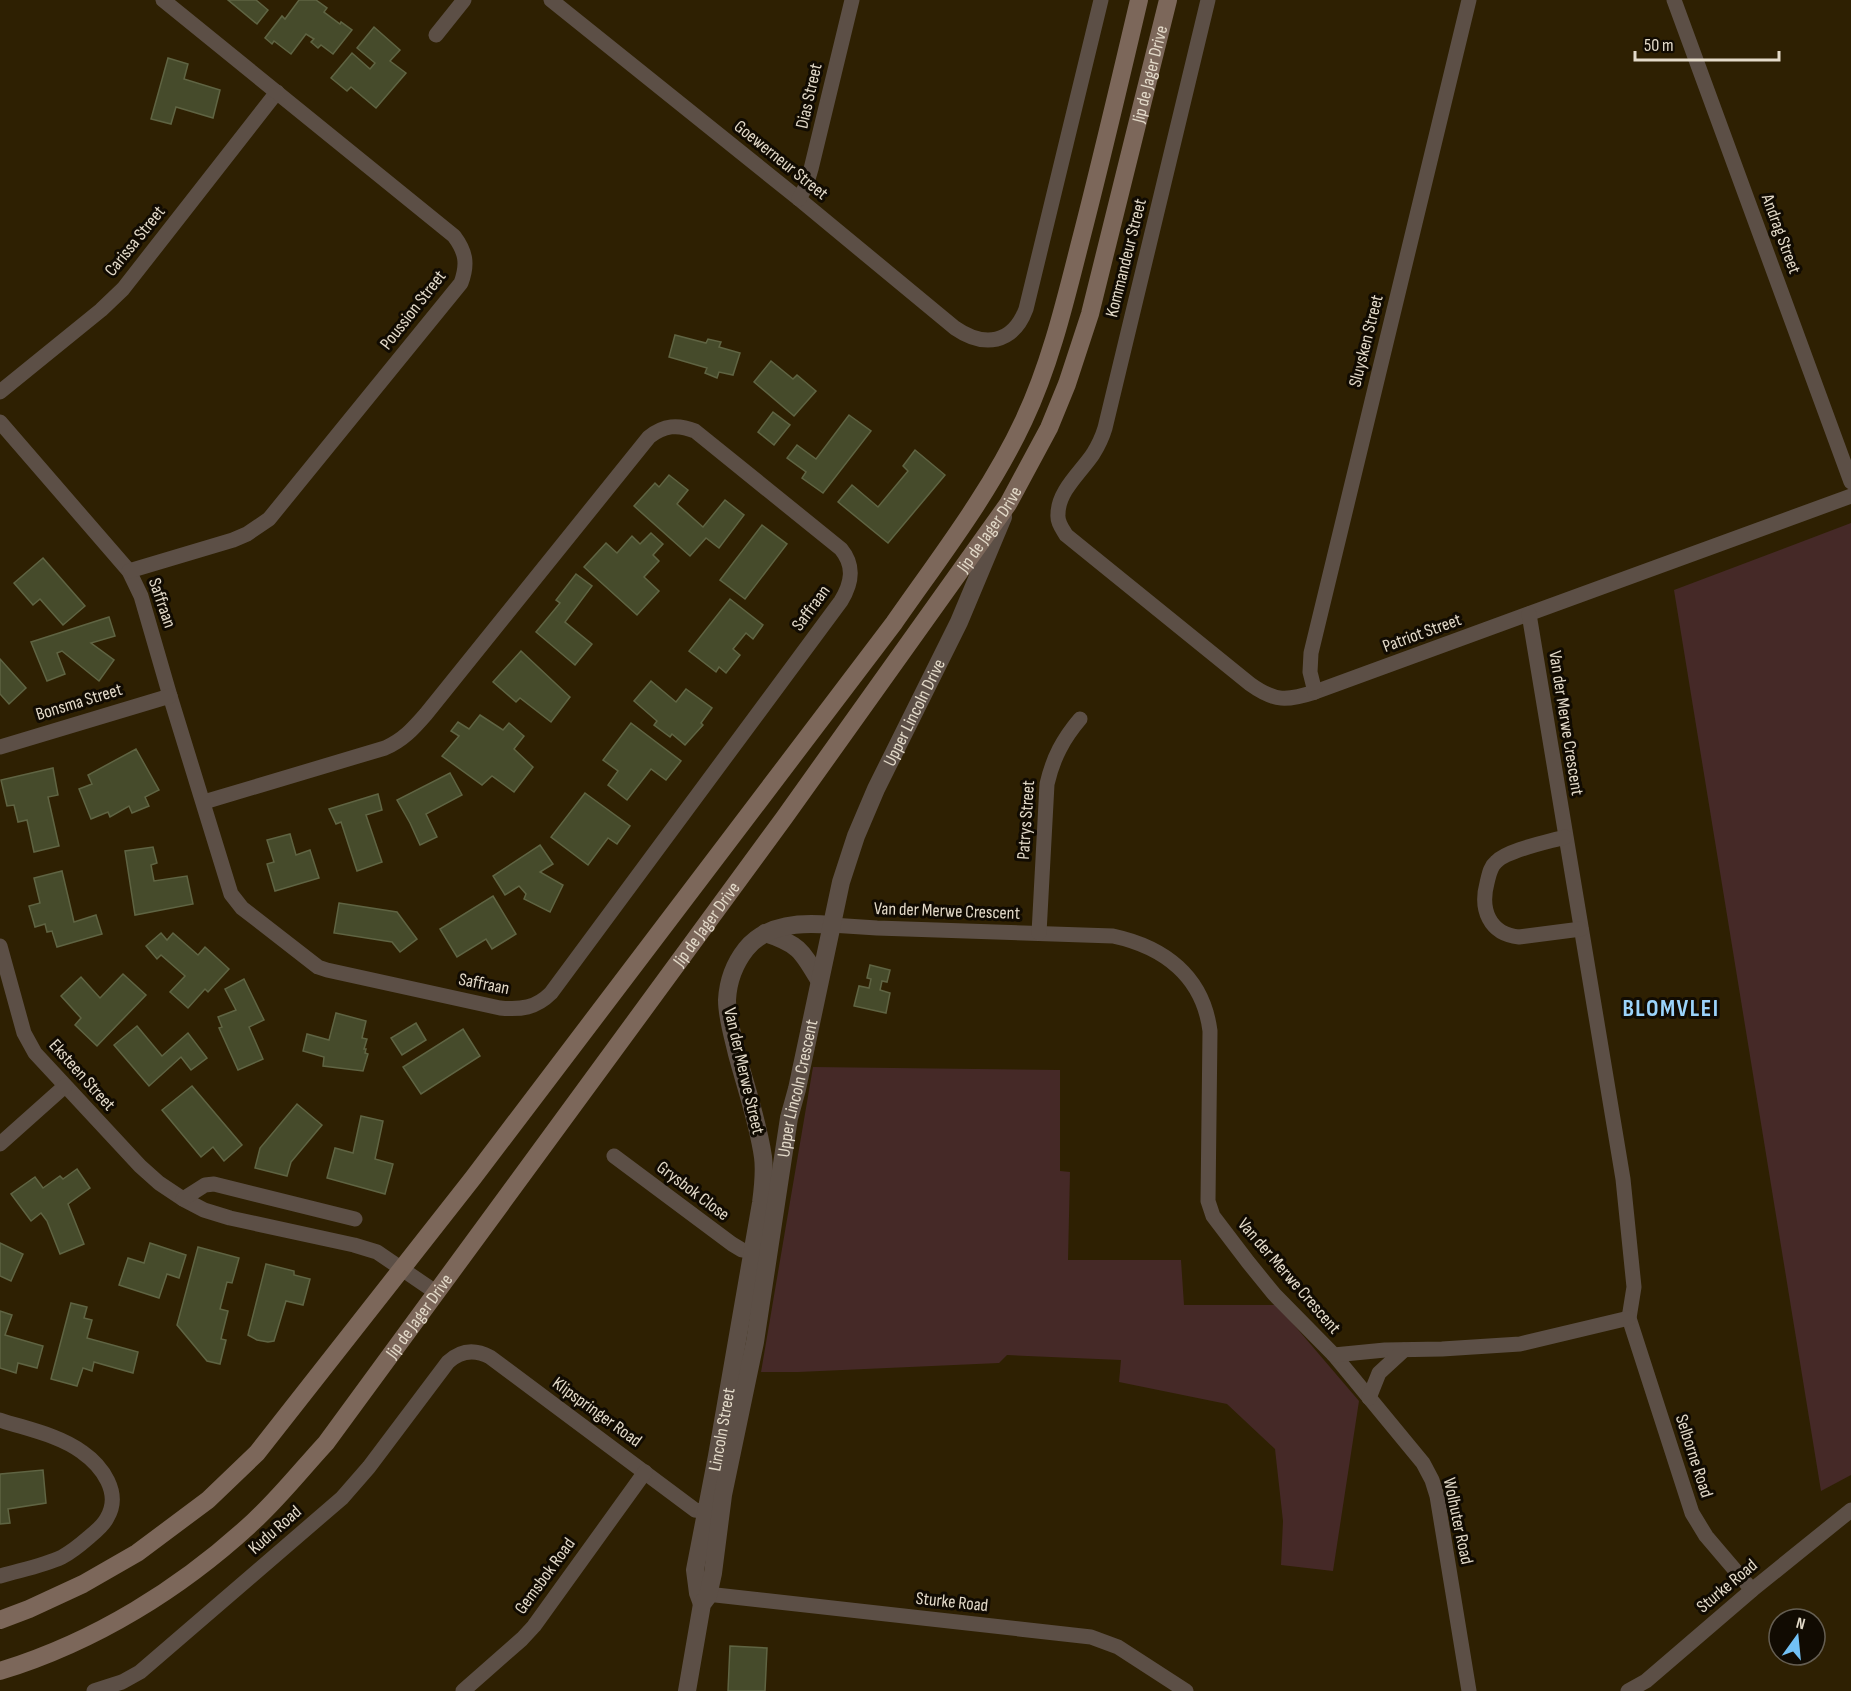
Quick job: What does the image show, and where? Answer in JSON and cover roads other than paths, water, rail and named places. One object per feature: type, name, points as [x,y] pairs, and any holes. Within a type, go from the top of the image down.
[{"type":"main road","name":"Jip de Jager Drive","points":[[0,1620],[29,1610],[83,1584],[136,1553],[208,1500],[257,1453],[402,1268],[894,622],[951,542],[1001,463],[1024,419],[1042,376],[1066,297],[1139,0]]},
{"type":"main road","name":"Jip de Jager Drive","points":[[0,1671],[23,1664],[95,1633],[151,1602],[191,1575],[247,1527],[326,1443],[784,818],[1008,504],[1049,428],[1067,384],[1090,314],[1168,0]]},
{"type":"street","name":"Poussion Street","points":[[129,571],[233,540],[247,534],[269,519],[461,283],[466,256],[454,236],[164,0]]},
{"type":"street","points":[[436,35],[464,0]]},
{"type":"street","name":"Goewerneur Street","points":[[551,0],[799,199],[955,328],[970,337],[990,341],[1009,334],[1022,319],[1026,309],[1101,0]]},
{"type":"street","name":"Dias Street","points":[[799,199],[811,169],[852,0]]},
{"type":"street","name":"Kommandeur Street","points":[[1058,514],[1060,500],[1066,489],[1094,453],[1105,428],[1208,0]]},
{"type":"street","name":"Sluysken Street","points":[[1315,692],[1310,672],[1311,653],[1469,0]]},
{"type":"street","name":"Andrag Street","points":[[1674,0],[1851,482]]},
{"type":"street","name":"Carissa Street","points":[[0,392],[101,310],[123,289],[277,92]]},
{"type":"street","name":"Saffraan","points":[[0,422],[129,571],[141,596],[231,894],[242,908],[318,967],[500,1008],[514,1010],[531,1007],[545,1000],[551,993],[842,601],[848,589],[850,566],[841,549],[695,431],[676,426],[657,431],[649,437],[412,731],[400,741],[385,748],[204,802]]},
{"type":"street","name":"Patriot Street","points":[[1058,514],[1060,526],[1066,535],[1259,691],[1284,700],[1315,692],[1851,496]]},
{"type":"street","name":"Upper Lincoln Drive","points":[[831,925],[841,882],[856,836],[876,789],[959,621],[1008,504]]},
{"type":"street","name":"Van der Merwe Crescent","points":[[831,925],[1113,936],[1144,944],[1171,961],[1193,983],[1205,1008],[1210,1031],[1208,1201],[1213,1216],[1275,1294],[1334,1355],[1520,1344],[1629,1318],[1634,1287],[1623,1179],[1529,614]]},
{"type":"street","name":"Bonsma Street","points":[[0,747],[170,696]]},
{"type":"street","name":"Patrys Street","points":[[1039,933],[1047,784],[1057,752],[1080,719]]},
{"type":"street","points":[[1565,837],[1507,854],[1496,861],[1490,869],[1485,891],[1485,907],[1489,920],[1500,932],[1509,936],[1519,937],[1581,929]]},
{"type":"street","name":"Van der Merwe Street","points":[[760,1254],[763,1157],[732,1034],[727,999],[729,986],[737,963],[749,946],[765,933],[778,928],[814,923],[831,925]]},
{"type":"street","name":"Upper Lincoln Crescent","points":[[760,1254],[831,925]]},
{"type":"street","points":[[765,933],[785,939],[798,948],[819,981]]},
{"type":"street","name":"Eksteen Street","points":[[0,946],[26,1038],[35,1053],[140,1166],[159,1183],[204,1210],[377,1252],[437,1293]]},
{"type":"street","points":[[0,1144],[64,1086]]},
{"type":"street","name":"Grysbok Close","points":[[614,1156],[732,1244],[760,1254]]},
{"type":"street","points":[[183,1199],[196,1189],[214,1184],[355,1219]]},
{"type":"street","name":"Lincoln Street","points":[[687,1691],[703,1598],[695,1570],[713,1513],[723,1495],[755,1341],[760,1254]]},
{"type":"street","name":"Selborne Road","points":[[1629,1318],[1692,1513],[1706,1536],[1752,1590]]},
{"type":"street","points":[[1370,1398],[1379,1373],[1404,1350]]},
{"type":"street","name":"Klipspringer Road","points":[[448,1362],[464,1352],[483,1354],[695,1510],[713,1513]]},
{"type":"street","name":"Wolhuter Road","points":[[1334,1355],[1423,1463],[1432,1480],[1437,1496],[1469,1691]]},
{"type":"street","name":"Kudu Road","points":[[94,1691],[122,1682],[140,1672],[342,1498],[369,1467],[448,1362]]},
{"type":"street","points":[[0,1420],[64,1442],[81,1452],[107,1477],[112,1493],[112,1505],[108,1517],[76,1548],[60,1557],[0,1576]]},
{"type":"street","name":"Gemsbok Road","points":[[462,1691],[534,1626],[645,1472]]},
{"type":"street","name":"Sturke Road","points":[[1628,1691],[1646,1681],[1752,1590],[1851,1510]]},
{"type":"street","name":"Sturke Road","points":[[703,1598],[1091,1637],[1118,1647],[1186,1691]]},
{"type":"district","name":"BLOMVLEI","points":[[1671,1008]]}]
